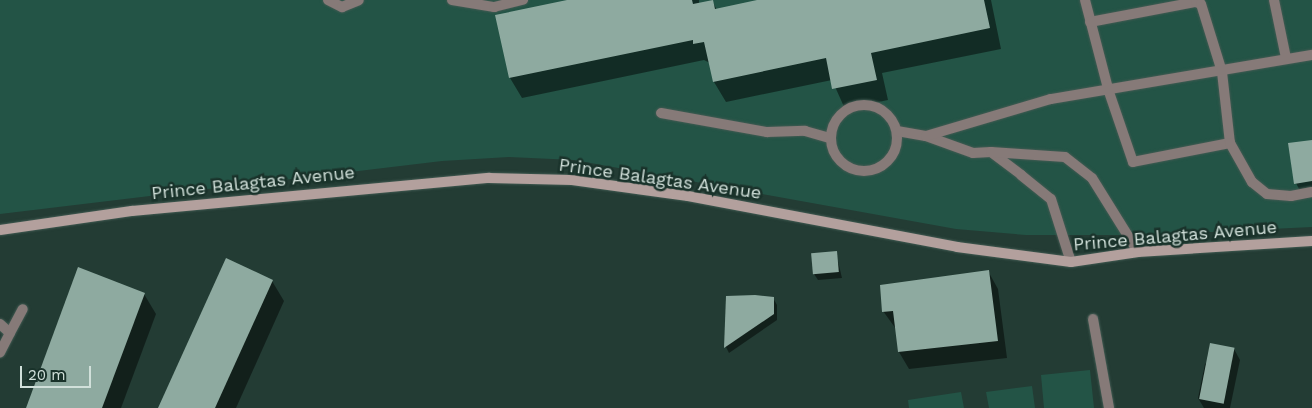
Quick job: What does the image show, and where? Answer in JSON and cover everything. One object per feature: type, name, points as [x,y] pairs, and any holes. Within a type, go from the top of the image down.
[{"type":"main road","name":"Prince Balagtas Avenue","points":[[0,230],[132,212],[411,183],[489,178],[572,180],[688,196],[957,247],[1070,262],[1138,252],[1312,241]]},
{"type":"lane","points":[[328,0],[342,7],[359,0]]},
{"type":"lane","points":[[452,0],[462,4],[494,7],[523,0]]},
{"type":"lane","points":[[1085,0],[1109,92],[1133,162],[1230,143]]},
{"type":"lane","points":[[1274,0],[1286,58]]},
{"type":"lane","points":[[1090,22],[1196,2],[1204,7],[1222,72],[1230,143],[1252,182],[1267,194],[1291,196],[1312,192]]},
{"type":"lane","points":[[926,136],[1050,99],[1109,92],[1312,54]]},
{"type":"lane","points":[[861,104],[878,106],[891,117],[897,131],[896,150],[885,165],[868,172],[849,169],[835,156],[830,138],[834,122],[845,109],[861,104]]},
{"type":"lane","points":[[661,112],[767,132],[805,131],[830,138]]},
{"type":"lane","points":[[897,131],[926,136],[972,153],[991,152],[1065,157],[1092,178],[1138,252]]},
{"type":"lane","points":[[991,152],[1051,199],[1070,262]]},
{"type":"lane","points":[[0,353],[23,309]]},
{"type":"lane","points":[[1092,319],[1109,408]]},
{"type":"lane","points":[[0,324],[10,333]]},
{"type":"green space","points":[[0,0],[1312,0],[1312,227],[1150,235],[1026,235],[956,229],[574,160],[509,157],[442,161],[0,214]]},
{"type":"green space","points":[[1090,370],[1094,408],[1044,408],[1041,375]]},
{"type":"green space","points":[[1032,386],[1035,408],[989,408],[986,392]]},
{"type":"green space","points":[[961,392],[964,408],[909,408],[908,400]]},
{"type":"building","points":[[567,0],[692,0],[693,4],[713,0],[715,9],[757,0],[984,0],[990,28],[871,53],[877,80],[832,89],[826,58],[713,82],[704,42],[693,44],[693,40],[509,78],[495,15]]},
{"type":"building","points":[[1312,140],[1312,181],[1294,184],[1288,143]]},
{"type":"building","points":[[837,251],[839,272],[813,274],[811,253]]},
{"type":"building","points":[[226,258],[273,280],[215,408],[158,408]]},
{"type":"building","points":[[78,267],[145,293],[102,408],[26,408]]},
{"type":"building","points":[[989,270],[998,341],[898,352],[893,311],[882,312],[880,285]]},
{"type":"building","points":[[755,295],[774,297],[774,314],[724,348],[726,296]]},
{"type":"building","points":[[1210,343],[1235,348],[1224,404],[1199,399]]}]
